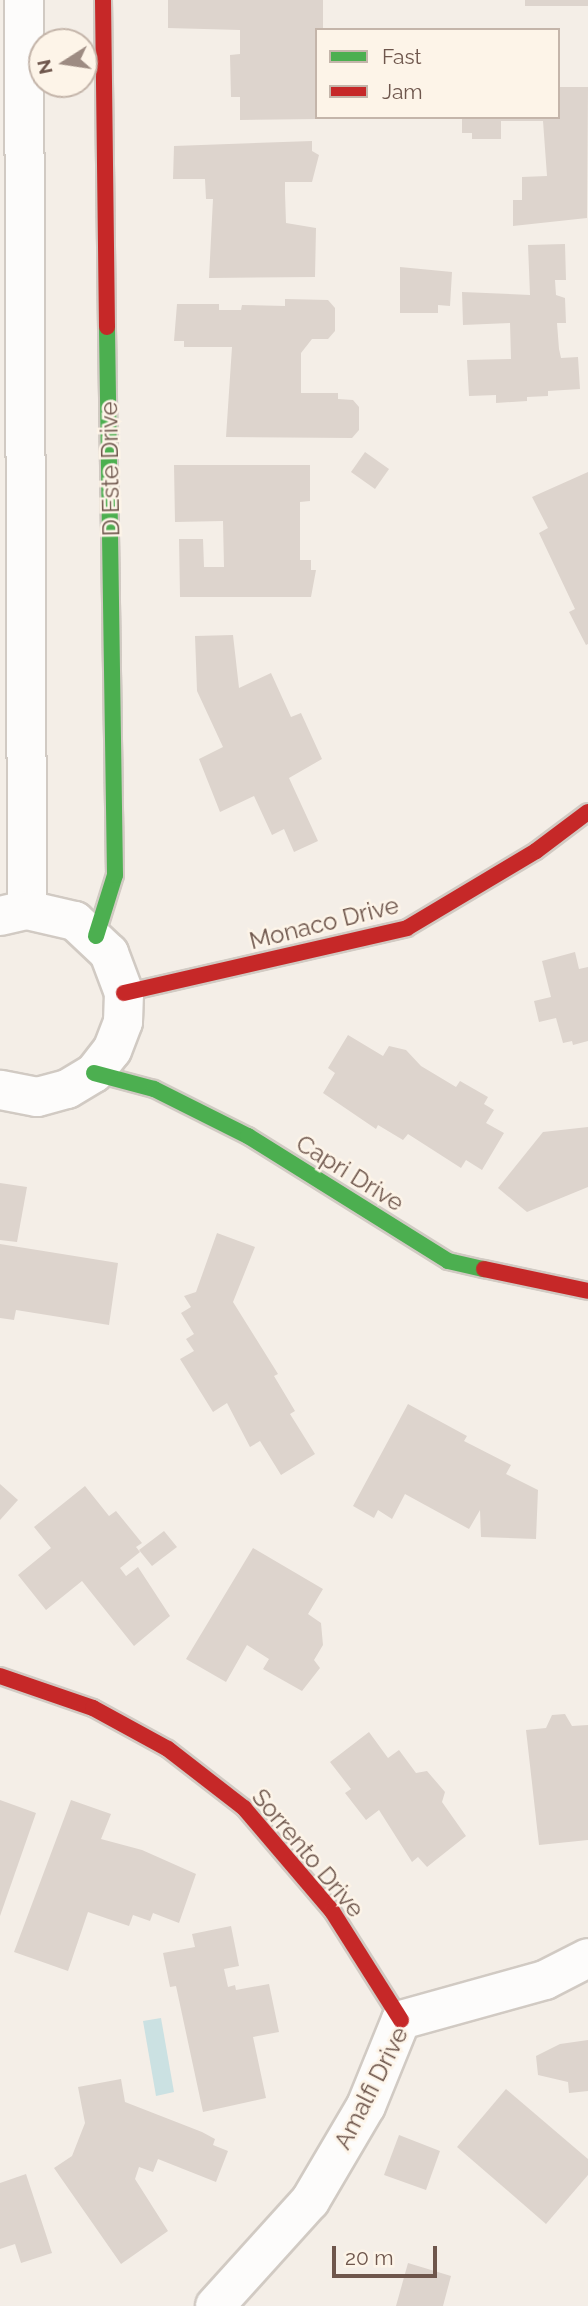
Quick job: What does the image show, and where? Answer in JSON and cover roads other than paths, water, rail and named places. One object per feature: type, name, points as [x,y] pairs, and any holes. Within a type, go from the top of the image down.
[{"type":"street","points":[[0,1090],[37,1097],[67,1089],[94,1073],[112,1050],[122,1022],[124,993],[110,953],[96,936],[64,916],[13,913],[24,0]]},
{"type":"street","name":"D Este Drive","points":[[96,936],[115,875],[103,0]]},
{"type":"street","name":"Monaco Drive","points":[[124,993],[407,928],[536,851],[588,811]]},
{"type":"street","name":"Capri Drive","points":[[94,1073],[154,1089],[248,1136],[448,1261],[588,1291]]},
{"type":"street","name":"Sorrento Drive","points":[[0,1676],[93,1708],[168,1749],[244,1808],[332,1911],[401,2020]]},
{"type":"street","name":"Amalfi Drive","points":[[215,2306],[310,2201],[366,2106],[401,2020],[545,1980],[588,1958]]}]
